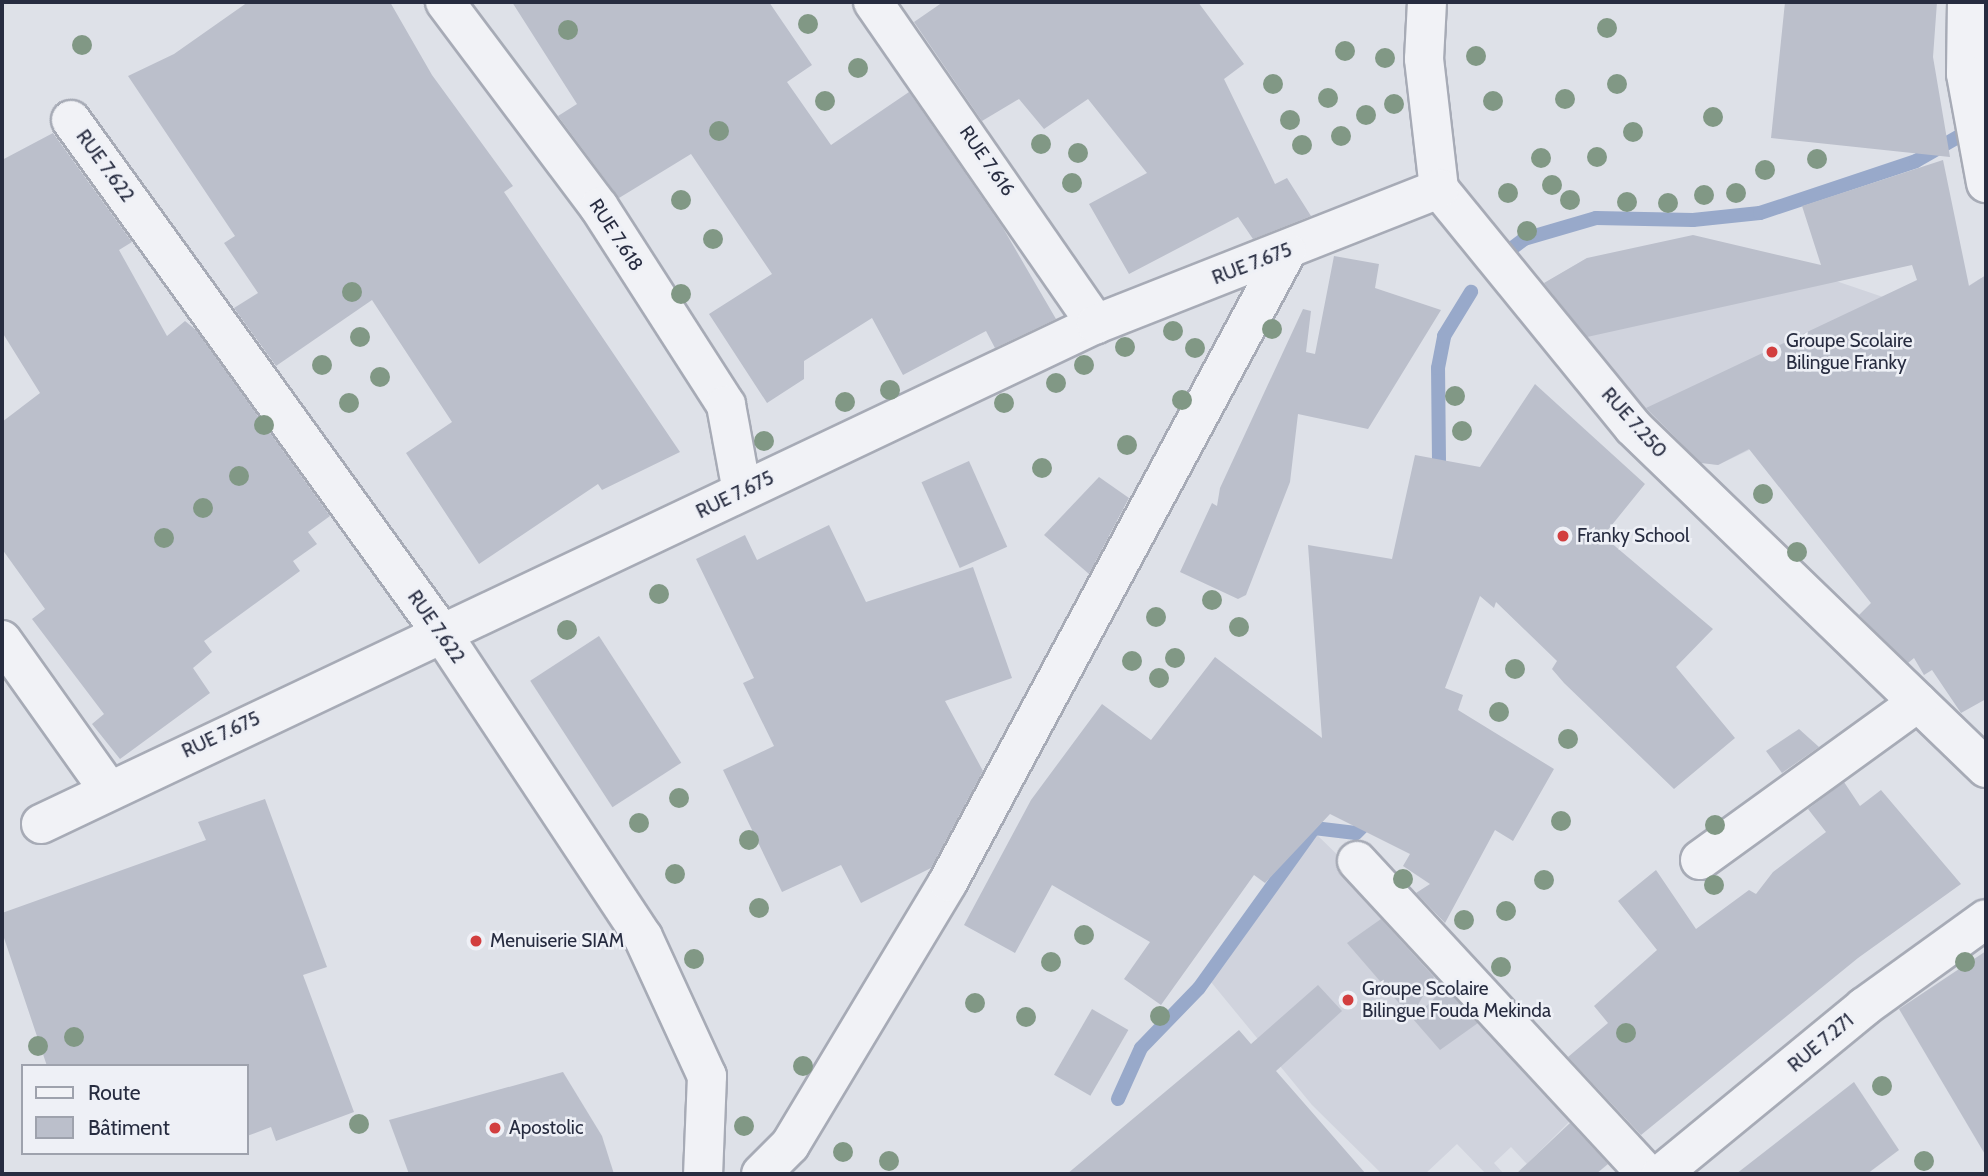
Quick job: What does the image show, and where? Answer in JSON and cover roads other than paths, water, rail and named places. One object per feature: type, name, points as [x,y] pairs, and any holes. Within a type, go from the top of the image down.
[{"type":"street","name":"RUE 7.618","points":[[445,2],[599,207],[726,405],[741,491]]},
{"type":"street","name":"RUE 7.616","points":[[873,2],[1096,324]]},
{"type":"street","points":[[1427,2],[1424,59],[1439,188]]},
{"type":"street","points":[[1967,2],[1966,74],[1986,183]]},
{"type":"street","name":"RUE 7.622","points":[[71,120],[443,635],[643,937],[708,1076],[703,1174]]},
{"type":"street","name":"RUE 7.675","points":[[41,824],[107,788],[443,635],[1096,324],[1287,251],[1439,188]]},
{"type":"street","name":"RUE 7.250","points":[[1439,188],[1633,427],[1986,768]]},
{"type":"street","points":[[761,1174],[790,1144],[948,881],[1287,251]]},
{"type":"street","points":[[2,640],[107,788]]},
{"type":"street","points":[[1700,860],[1918,702]]},
{"type":"street","points":[[1357,861],[1647,1174]]},
{"type":"street","name":"RUE 7.271","points":[[1661,1174],[1864,1007],[1986,919]]},
{"type":"waterway","points":[[1499,258],[1524,239],[1596,218],[1693,220],[1760,213],[1916,161],[1963,134]]},
{"type":"waterway","points":[[1439,461],[1438,368],[1444,336],[1471,292]]},
{"type":"waterway","points":[[1118,1099],[1141,1048],[1199,988],[1314,828],[1356,833],[1371,818]]},
{"type":"place","name":"Groupe Scolaire Bilingue Franky","points":[[1772,352]]},
{"type":"place","name":"Franky School","points":[[1563,536]]},
{"type":"place","name":"Menuiserie SIAM","points":[[476,941]]},
{"type":"place","name":"Groupe Scolaire Bilingue Fouda Mekinda","points":[[1348,1000]]},
{"type":"place","name":"Apostolic","points":[[495,1128]]}]
